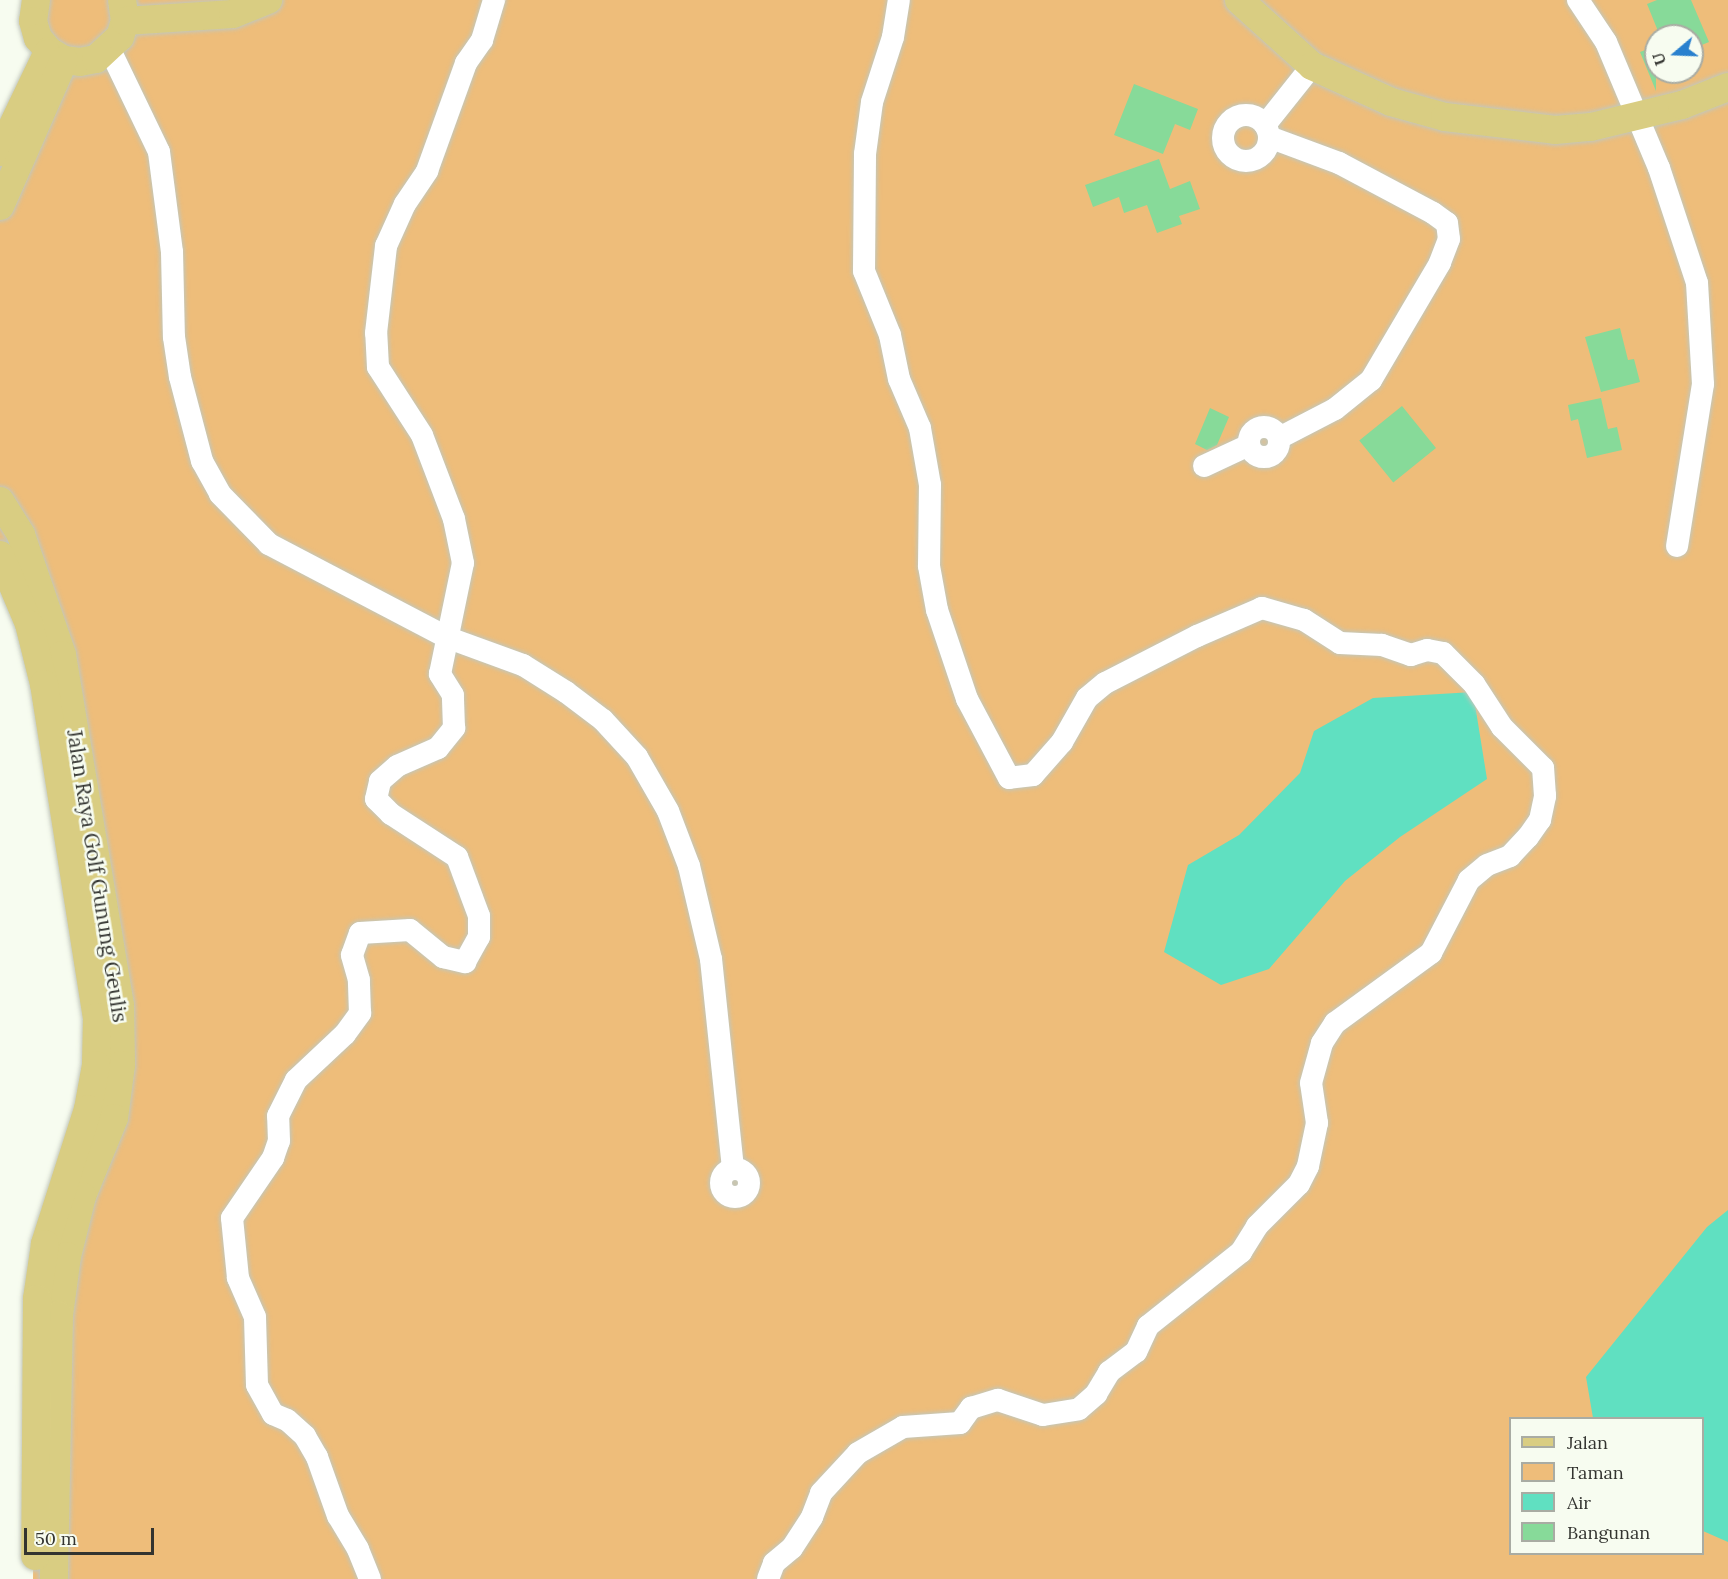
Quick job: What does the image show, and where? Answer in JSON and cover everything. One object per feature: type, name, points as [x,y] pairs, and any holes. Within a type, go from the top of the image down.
[{"type":"main road","points":[[36,0],[33,21],[38,38],[56,55],[96,59],[110,50],[120,37],[123,11],[233,14],[259,1]]},
{"type":"main road","points":[[1239,0],[1312,66],[1391,102],[1445,117],[1555,130],[1635,117],[1682,105],[1728,87]]},
{"type":"main road","points":[[0,152],[56,55]]},
{"type":"main road","points":[[0,206],[56,55]]},
{"type":"main road","name":"Jalan Raya Golf Gunung Geulis","points":[[0,501],[21,535],[62,655],[120,1005],[121,1065],[114,1118],[82,1196],[67,1256],[59,1315],[54,1579]]},
{"type":"main road","name":"Jalan Raya Golf Gunung Geulis","points":[[0,555],[29,624],[44,684],[97,1017],[96,1065],[88,1109],[45,1244],[37,1299],[34,1579]]},
{"type":"lane","points":[[370,1579],[358,1548],[338,1516],[311,1446],[287,1420],[273,1414],[257,1385],[255,1317],[238,1278],[232,1218],[273,1158],[279,1141],[278,1116],[296,1080],[345,1034],[360,1012],[359,980],[352,955],[360,933],[410,930],[443,957],[465,962],[479,938],[479,916],[457,857],[391,814],[376,799],[380,781],[397,766],[438,748],[454,728],[453,695],[440,674],[463,563],[454,519],[422,435],[378,367],[376,333],[386,246],[405,204],[427,171],[466,63],[482,40],[494,0]]},
{"type":"lane","points":[[768,1579],[774,1563],[792,1548],[812,1517],[821,1492],[858,1453],[903,1427],[960,1423],[971,1408],[999,1400],[1043,1415],[1079,1409],[1096,1394],[1109,1372],[1136,1352],[1148,1326],[1241,1252],[1257,1226],[1299,1184],[1308,1166],[1317,1123],[1311,1083],[1315,1061],[1335,1023],[1431,953],[1469,880],[1487,865],[1510,856],[1528,837],[1540,820],[1545,796],[1543,768],[1502,727],[1474,684],[1443,653],[1427,650],[1411,655],[1382,645],[1340,643],[1305,620],[1262,608],[1197,636],[1105,683],[1087,698],[1062,742],[1033,775],[1009,778],[967,699],[937,610],[929,567],[930,485],[920,428],[899,379],[890,335],[864,271],[865,154],[880,69],[893,37],[899,0]]},
{"type":"lane","points":[[1578,0],[1606,42],[1635,117],[1678,216],[1697,283],[1701,315],[1703,384],[1677,546]]},
{"type":"lane","points":[[110,50],[159,152],[172,252],[174,337],[180,377],[196,443],[220,494],[269,544],[446,637],[523,665],[603,720],[637,757],[668,811],[689,866],[711,959],[733,1168]]},
{"type":"lane","points":[[1204,466],[1249,445],[1263,457],[1272,455],[1278,448],[1279,438],[1335,409],[1371,380],[1440,263],[1449,240],[1447,223],[1433,213],[1339,163],[1267,131],[1312,66]]},
{"type":"green space","points":[[36,0],[1728,0],[1728,1579],[33,1579],[36,1338],[96,1060],[44,684],[0,555],[0,152],[49,51]]},
{"type":"water","points":[[1473,692],[1487,779],[1400,837],[1345,881],[1269,969],[1221,985],[1164,952],[1188,865],[1239,835],[1300,773],[1314,731],[1373,698]]},
{"type":"water","points":[[1728,1210],[1728,1542],[1704,1531],[1704,1417],[1593,1417],[1586,1377],[1707,1227]]},
{"type":"building","points":[[1657,0],[1691,0],[1701,24],[1655,24],[1647,4]]},
{"type":"building","points":[[1704,30],[1709,42],[1704,44]]},
{"type":"building","points":[[1134,84],[1198,109],[1190,130],[1175,124],[1163,154],[1114,135]]},
{"type":"building","points":[[1159,159],[1170,189],[1190,181],[1200,209],[1179,216],[1182,224],[1157,233],[1147,205],[1124,213],[1119,197],[1093,207],[1085,185]]},
{"type":"building","points":[[1620,328],[1628,360],[1634,359],[1640,382],[1601,392],[1585,337]]},
{"type":"building","points":[[1601,398],[1608,429],[1617,427],[1622,450],[1587,458],[1578,419],[1571,421],[1568,405]]},
{"type":"building","points":[[1402,406],[1436,448],[1393,483],[1359,441]]},
{"type":"building","points":[[1210,408],[1229,417],[1217,445],[1207,450],[1195,444]]}]
